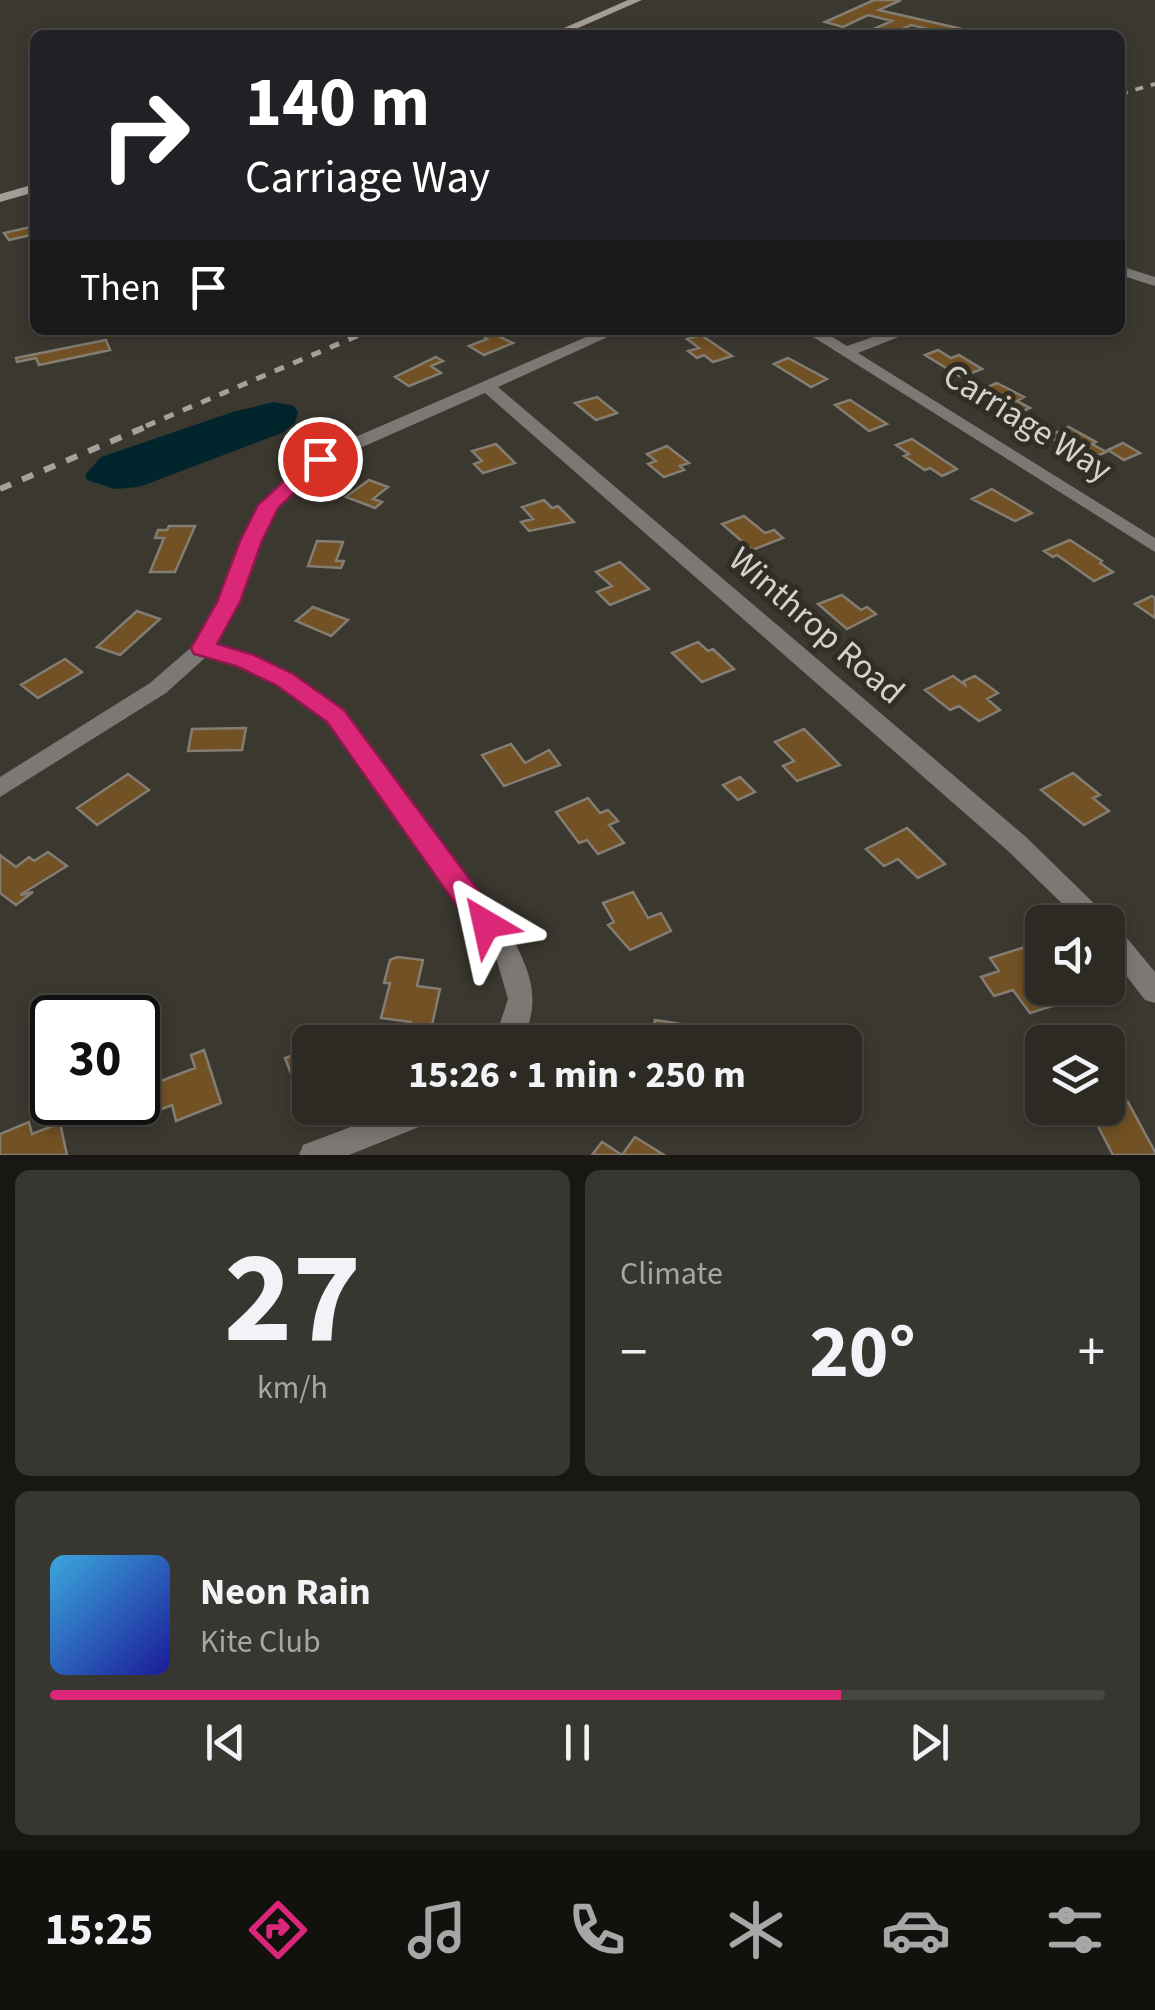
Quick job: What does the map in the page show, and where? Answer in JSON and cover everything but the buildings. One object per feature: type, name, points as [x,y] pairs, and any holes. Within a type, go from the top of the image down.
[{"type":"main road","points":[[564,30],[637,0]]},
{"type":"main road","points":[[0,198],[30,189]]},
{"type":"street","points":[[1125,272],[1155,282]]},
{"type":"street","points":[[0,788],[158,688],[203,648],[229,602],[269,505],[290,482],[320,459],[604,335]]},
{"type":"street","name":"Carriage Way","points":[[818,335],[1155,546]]},
{"type":"street","points":[[846,352],[894,335]]},
{"type":"street","name":"Winthrop Road","points":[[487,386],[1017,844],[1080,905]]},
{"type":"street","points":[[203,648],[245,660],[285,680],[336,716],[508,955],[522,984],[522,1015],[517,1025]]},
{"type":"street","points":[[1125,954],[1155,992]]},
{"type":"street","points":[[314,1155],[391,1125]]},
{"type":"water","points":[[274,402],[294,406],[298,412],[295,423],[282,433],[139,487],[115,489],[87,480],[85,475],[101,457]]},
{"type":"railway","points":[[1125,93],[1155,84]]},
{"type":"railway","points":[[146,426],[359,335]]},
{"type":"railway","points":[[0,489],[152,424]]},
{"type":"route","points":[[320,459],[290,482],[269,505],[229,602],[203,648],[245,660],[285,680],[336,716],[486,924]]}]
